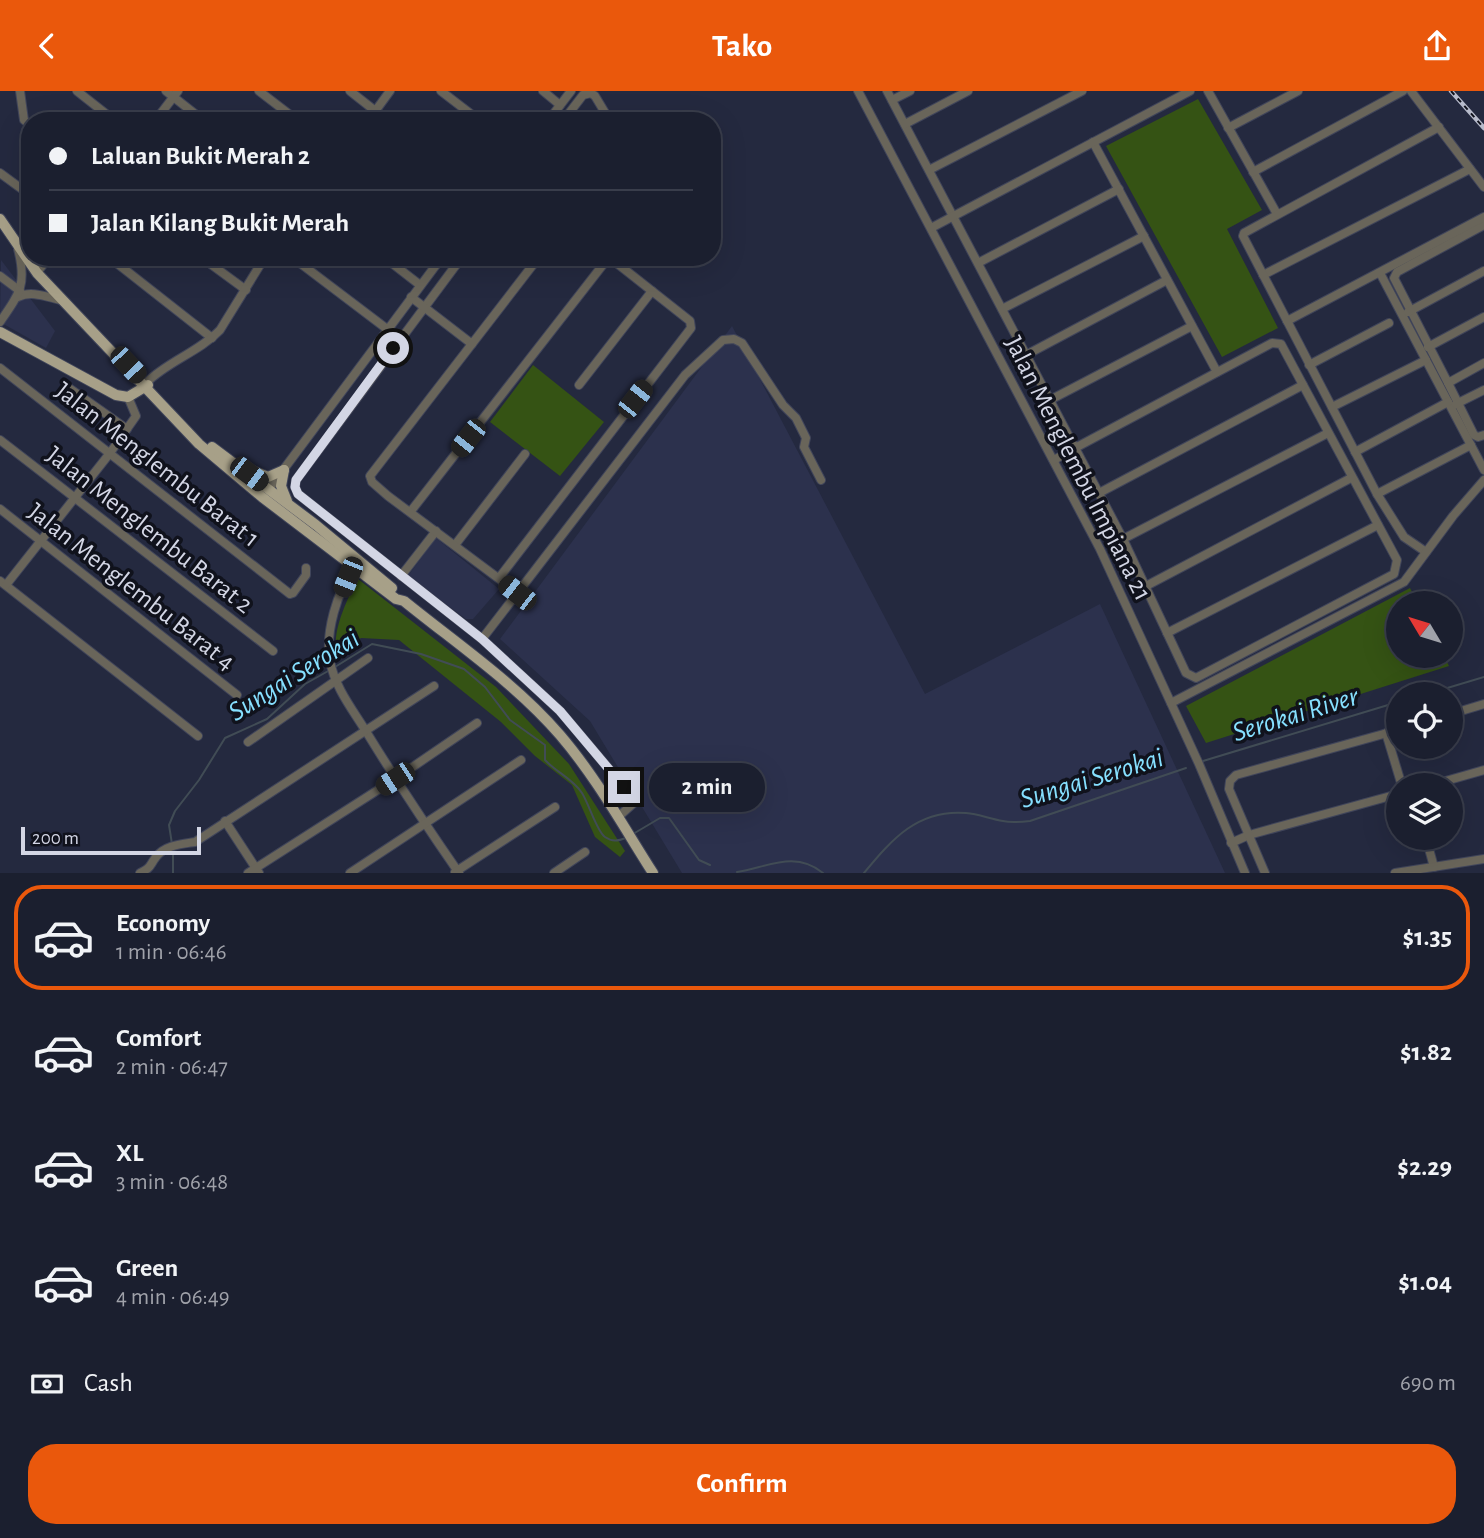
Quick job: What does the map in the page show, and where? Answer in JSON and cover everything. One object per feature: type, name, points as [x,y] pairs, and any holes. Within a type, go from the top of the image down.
[{"type":"main road","points":[[0,213],[21,244]]},
{"type":"main road","points":[[0,219],[21,252]]},
{"type":"main road","points":[[33,266],[61,300],[203,440],[289,504],[354,568],[396,599],[402,597]]},
{"type":"main road","points":[[36,266],[64,300],[211,454],[402,597],[538,711],[591,775],[653,873]]},
{"type":"main road","points":[[0,332],[116,395],[128,397],[145,384]]},
{"type":"main road","points":[[203,440],[260,475],[268,477],[284,470]]},
{"type":"main road","points":[[211,454],[259,489],[269,489]]},
{"type":"main road","points":[[284,470],[281,486],[289,504]]},
{"type":"main road","points":[[269,489],[271,498],[314,530]]},
{"type":"street","points":[[20,91],[23,112]]},
{"type":"street","points":[[77,91],[104,112]]},
{"type":"street","points":[[166,91],[176,94],[195,112]]},
{"type":"street","points":[[259,91],[286,112]]},
{"type":"street","points":[[350,91],[376,111],[390,91]]},
{"type":"street","points":[[441,91],[468,112]]},
{"type":"street","points":[[542,91],[560,105]]},
{"type":"street","points":[[555,112],[571,91]]},
{"type":"street","name":"Jalan Menglembu Impiana 21","points":[[858,91],[1100,549],[1245,873]]},
{"type":"street","points":[[887,91],[905,124],[1026,355],[1050,400],[1075,448],[1123,539],[1186,673],[1196,678],[1394,574],[1397,560],[1281,344],[1272,343],[1075,448],[1054,460]]},
{"type":"street","points":[[892,100],[910,91]]},
{"type":"street","points":[[905,124],[968,91]]},
{"type":"street","points":[[929,170],[1082,91]]},
{"type":"street","points":[[931,228],[1190,91]]},
{"type":"street","points":[[1208,91],[1277,214]]},
{"type":"street","points":[[1228,128],[1298,91]]},
{"type":"street","points":[[1253,172],[1404,91]]},
{"type":"street","points":[[1411,91],[1484,187]]},
{"type":"street","points":[[570,112],[583,95],[591,93],[605,112]]},
{"type":"street","points":[[162,112],[176,94]]},
{"type":"street","points":[[1426,552],[1404,537],[1377,494],[1243,236],[1277,214],[1439,127]]},
{"type":"street","points":[[1093,142],[1217,372]]},
{"type":"street","points":[[1263,275],[1470,169]]},
{"type":"street","points":[[0,173],[21,188]]},
{"type":"street","points":[[978,263],[1119,189]]},
{"type":"street","points":[[1287,321],[1484,217]]},
{"type":"street","points":[[1484,225],[1395,275],[1406,313],[1426,360],[1474,435],[1484,435]]},
{"type":"street","points":[[1002,309],[1144,236]]},
{"type":"street","points":[[18,248],[21,264]]},
{"type":"street","points":[[1,318],[19,294],[23,274],[21,266]]},
{"type":"street","points":[[39,271],[43,266]]},
{"type":"street","points":[[120,266],[212,338]]},
{"type":"street","points":[[213,266],[246,291]]},
{"type":"street","points":[[145,384],[220,330],[260,266]]},
{"type":"street","points":[[304,266],[387,329]]},
{"type":"street","points":[[396,266],[420,285]]},
{"type":"street","points":[[269,489],[435,266]]},
{"type":"street","points":[[455,266],[296,480],[295,487],[298,494],[482,639],[560,711],[636,801],[618,817]]},
{"type":"street","points":[[517,593],[372,482],[372,472],[532,266]]},
{"type":"street","points":[[411,511],[602,266]]},
{"type":"street","points":[[499,578],[691,328],[690,321],[620,266]]},
{"type":"street","points":[[1406,313],[1484,271]]},
{"type":"street","points":[[1380,273],[1448,383],[1452,404],[1484,470]]},
{"type":"street","points":[[0,276],[19,294]]},
{"type":"street","points":[[1026,355],[1167,280]]},
{"type":"street","points":[[579,384],[652,291]]},
{"type":"street","points":[[19,294],[35,294],[61,300]]},
{"type":"street","points":[[411,297],[472,344]]},
{"type":"street","points":[[1428,347],[1484,317]]},
{"type":"street","points":[[1309,365],[1389,323]]},
{"type":"street","points":[[1050,400],[1192,326]]},
{"type":"street","points":[[482,639],[685,375],[723,340],[734,339],[743,343],[783,405],[796,418],[806,437],[804,447],[821,480]]},
{"type":"street","points":[[1332,407],[1426,360]]},
{"type":"street","points":[[1448,383],[1484,363]]},
{"type":"street","name":"Jalan Menglembu Barat 1","points":[[0,368],[290,594],[306,575],[306,568]]},
{"type":"street","points":[[349,381],[362,390]]},
{"type":"street","points":[[1099,493],[1303,385]]},
{"type":"street","points":[[69,388],[127,429]]},
{"type":"street","points":[[1355,452],[1484,390]]},
{"type":"street","points":[[128,397],[136,416],[41,541],[3,583],[198,736]]},
{"type":"street","points":[[1123,539],[1328,433]]},
{"type":"street","name":"Jalan Menglembu Barat 2","points":[[0,440],[273,651]]},
{"type":"street","points":[[1377,494],[1471,445]]},
{"type":"street","points":[[455,545],[525,454]]},
{"type":"street","points":[[1146,586],[1351,478]]},
{"type":"street","points":[[1171,703],[1404,582],[1484,479]]},
{"type":"street","name":"Jalan Menglembu Barat 4","points":[[0,509],[237,695]]},
{"type":"street","points":[[1167,633],[1378,526]]},
{"type":"street","points":[[401,576],[436,531]]},
{"type":"street","points":[[354,568],[348,577],[332,622],[330,661],[335,677],[343,695],[395,779],[456,872],[555,807]]},
{"type":"street","points":[[248,742],[335,677],[368,658]]},
{"type":"street","points":[[140,873],[151,867],[156,857],[169,847],[195,842],[434,686]]},
{"type":"street","points":[[1463,710],[1484,704]]},
{"type":"street","points":[[225,821],[254,871],[477,723]]},
{"type":"street","points":[[1265,873],[1229,789],[1230,781],[1236,775],[1386,733]]},
{"type":"street","points":[[350,873],[521,760]]},
{"type":"street","points":[[1463,776],[1484,770]]},
{"type":"street","points":[[1231,843],[1249,835],[1386,797]]},
{"type":"street","points":[[1429,850],[1434,867]]},
{"type":"street","points":[[554,873],[585,852]]},
{"type":"street","points":[[1395,873],[1484,859]]},
{"type":"shaded area","points":[[1,260],[55,331],[46,348],[0,322]]},
{"type":"shaded area","points":[[732,326],[925,694],[1100,604],[1225,873],[682,873],[590,721],[500,639]]},
{"type":"shaded area","points":[[436,538],[499,589],[473,619],[466,619],[408,576]]},
{"type":"green space","points":[[1198,99],[1262,210],[1227,229],[1278,328],[1222,357],[1106,146]]},
{"type":"green space","points":[[533,365],[604,422],[560,476],[490,422]]},
{"type":"green space","points":[[358,579],[496,687],[569,764],[625,851],[620,857],[595,837],[572,785],[535,756],[501,722],[399,640],[361,638],[339,655],[336,647],[338,627]]},
{"type":"green space","points":[[1386,601],[1386,669],[1440,669],[1399,682],[1386,682],[1386,686],[1206,743],[1186,706]]},
{"type":"waterway","name":"Sungai Serokai","points":[[335,667],[372,644],[421,654],[464,669],[485,687],[510,720],[545,745],[545,760],[578,788],[602,834],[613,840],[626,838]]},
{"type":"waterway","name":"Sungai Serokai","points":[[172,844],[169,825],[175,811],[199,780],[225,738],[267,719],[305,684],[330,670]]},
{"type":"waterway","name":"Serokai River","points":[[1463,683],[1484,677]]},
{"type":"waterway","name":"Serokai River","points":[[1203,761],[1386,706]]},
{"type":"waterway","name":"Sungai Serokai","points":[[864,873],[896,838],[920,821],[934,816],[966,813],[1006,822],[1030,821],[1186,768]]},
{"type":"waterway","name":"Sungai Serokai","points":[[633,834],[660,818],[669,818],[699,860],[710,865]]},
{"type":"waterway","name":"Sungai Serokai","points":[[173,850],[173,873]]},
{"type":"waterway","name":"Sungai Serokai","points":[[737,872],[792,861],[813,866],[823,873]]},
{"type":"railway","points":[[1451,91],[1484,128]]},
{"type":"route","points":[[393,348],[296,480],[298,494],[482,639],[560,711],[624,787]]}]
